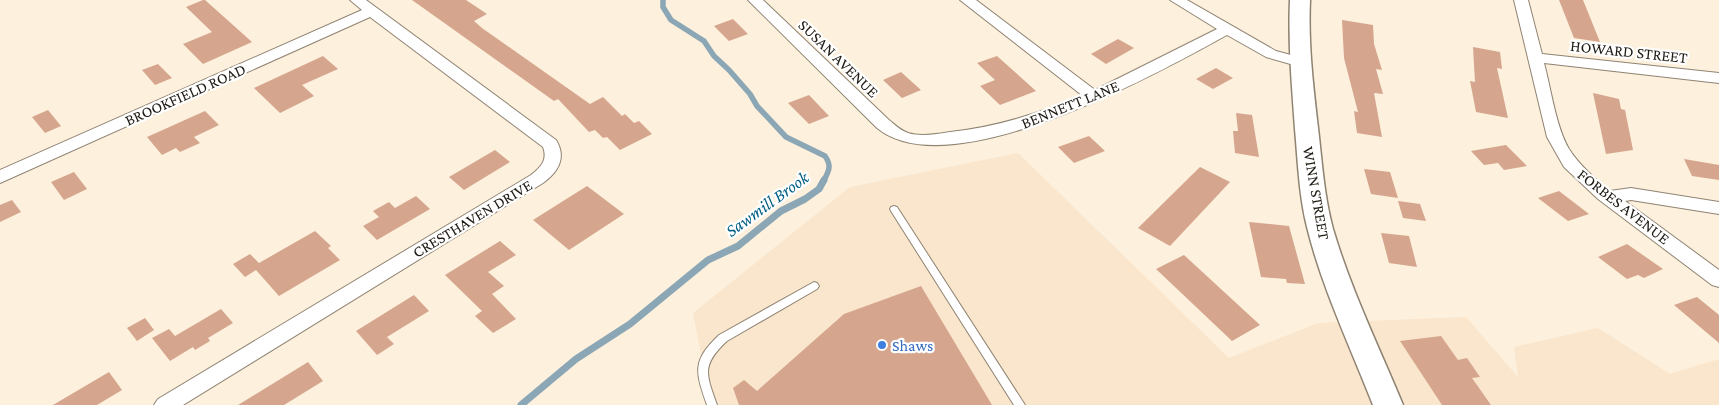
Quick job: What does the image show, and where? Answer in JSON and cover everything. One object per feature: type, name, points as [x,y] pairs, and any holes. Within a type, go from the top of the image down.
[{"type":"main road","name":"WINN STREET","points":[[1300,0],[1301,62],[1313,187],[1320,227],[1332,265],[1388,405]]},
{"type":"street","name":"SUSAN AVENUE","points":[[755,0],[891,131],[902,136]]},
{"type":"street","points":[[967,0],[1093,96]]},
{"type":"street","points":[[1177,0],[1271,54],[1301,62]]},
{"type":"street","name":"FORBES AVENUE","points":[[1521,0],[1555,137],[1561,149],[1578,171],[1609,197],[1719,280]]},
{"type":"street","name":"BROOKFIELD ROAD","points":[[0,177],[364,5]]},
{"type":"street","name":"CRESTHAVEN DRIVE","points":[[165,405],[537,179],[545,173],[552,163],[554,153],[550,144],[364,5]]},
{"type":"street","name":"BENNETT LANE","points":[[902,136],[920,139],[948,139],[996,132],[1049,114],[1150,71],[1227,29]]},
{"type":"street","name":"HOWARD STREET","points":[[1536,58],[1719,78]]},
{"type":"street","points":[[1609,197],[1632,194],[1719,208]]},
{"type":"lane","points":[[894,209],[1020,405]]},
{"type":"lane","points":[[712,405],[701,371],[712,348],[723,338],[814,286]]},
{"type":"shaded area","points":[[1018,153],[1229,358],[1318,323],[1466,317],[1518,377],[1514,347],[1598,328],[1670,374],[1719,359],[1719,405],[711,405],[693,313],[850,187]]},
{"type":"building","points":[[203,0],[252,42],[203,64],[183,44],[212,32],[186,7]]},
{"type":"building","points":[[412,0],[466,0],[487,14],[474,21],[482,28],[590,104],[603,97],[622,116],[625,114],[634,123],[639,121],[652,134],[620,150],[607,137],[603,138],[595,130],[589,132],[558,99],[554,101]]},
{"type":"building","points":[[1559,0],[1583,0],[1600,42],[1574,38]]},
{"type":"building","points":[[733,19],[748,34],[729,41],[714,26]]},
{"type":"building","points":[[1342,20],[1373,25],[1374,44],[1382,70],[1376,69],[1383,94],[1374,93],[1382,137],[1357,133],[1354,111],[1358,112],[1344,58]]},
{"type":"building","points":[[1118,39],[1134,48],[1106,64],[1091,54]]},
{"type":"building","points":[[1473,47],[1500,52],[1502,69],[1497,68],[1508,118],[1476,112],[1470,81],[1475,82]]},
{"type":"building","points":[[323,56],[338,69],[302,85],[314,96],[280,113],[254,88]]},
{"type":"building","points":[[997,56],[1036,91],[1000,105],[980,86],[995,80],[977,63]]},
{"type":"building","points":[[158,64],[172,78],[155,85],[142,70]]},
{"type":"building","points":[[1216,68],[1233,78],[1213,89],[1196,79]]},
{"type":"building","points":[[901,72],[921,90],[902,98],[883,80]]},
{"type":"building","points":[[1593,93],[1619,99],[1621,109],[1625,110],[1633,150],[1606,154]]},
{"type":"building","points":[[809,95],[829,116],[809,124],[788,103]]},
{"type":"building","points":[[48,110],[61,126],[45,133],[32,117]]},
{"type":"building","points":[[205,111],[219,125],[194,137],[200,143],[180,152],[176,148],[162,155],[147,137]]},
{"type":"building","points":[[1236,113],[1252,115],[1259,157],[1235,153],[1233,131],[1238,131]]},
{"type":"building","points":[[1089,136],[1105,151],[1074,163],[1058,147]]},
{"type":"building","points":[[1506,145],[1527,166],[1504,170],[1498,163],[1484,165],[1471,151]]},
{"type":"building","points":[[495,150],[510,162],[464,190],[449,177]]},
{"type":"building","points":[[1684,159],[1719,165],[1719,180],[1692,176]]},
{"type":"building","points":[[1200,167],[1230,182],[1170,246],[1138,228]]},
{"type":"building","points":[[1364,169],[1390,172],[1398,198],[1371,194]]},
{"type":"building","points":[[74,172],[87,189],[64,200],[51,182]]},
{"type":"building","points":[[587,186],[624,214],[569,250],[533,220]]},
{"type":"building","points":[[1559,191],[1589,214],[1568,221],[1538,198]]},
{"type":"building","points":[[416,196],[430,209],[377,240],[363,226],[379,217],[373,211],[389,202],[395,208]]},
{"type":"building","points":[[12,200],[21,212],[0,222],[0,205]]},
{"type":"building","points":[[1398,201],[1420,204],[1426,221],[1403,218]]},
{"type":"building","points":[[1249,222],[1289,226],[1305,284],[1287,283],[1286,279],[1261,277]]},
{"type":"building","points":[[315,231],[331,246],[328,248],[340,260],[279,296],[256,270],[245,277],[233,264],[250,254],[259,263]]},
{"type":"building","points":[[1381,233],[1409,236],[1417,267],[1389,263]]},
{"type":"building","points":[[500,241],[516,255],[488,272],[504,286],[492,294],[516,319],[493,333],[475,316],[482,311],[445,275]]},
{"type":"building","points":[[1627,244],[1663,269],[1644,278],[1638,275],[1627,279],[1598,257]]},
{"type":"building","points":[[1184,255],[1260,325],[1232,341],[1156,269]]},
{"type":"building","name":"Shaws","points":[[921,286],[992,405],[739,405],[733,388],[744,380],[757,391],[844,314]]},
{"type":"building","points":[[414,295],[429,311],[387,337],[394,344],[377,355],[356,331]]},
{"type":"building","points":[[1697,297],[1719,315],[1719,343],[1674,305]]},
{"type":"building","points":[[221,309],[233,323],[208,338],[210,341],[195,350],[193,347],[170,361],[152,338],[169,329],[175,336]]},
{"type":"building","points":[[145,318],[154,330],[137,341],[127,328]]},
{"type":"building","points":[[1441,336],[1458,360],[1467,358],[1480,377],[1472,378],[1491,405],[1442,405],[1400,341]]},
{"type":"building","points":[[308,362],[323,381],[284,405],[238,405]]},
{"type":"building","points":[[109,372],[122,390],[97,405],[53,405]]},
{"type":"waterway","name":"Sawmill Brook","points":[[663,0],[663,7],[671,20],[704,41],[714,56],[729,70],[750,94],[757,106],[786,137],[825,156],[829,169],[823,182]]},
{"type":"waterway","name":"Sawmill Brook","points":[[521,405],[576,359],[630,324],[708,260],[738,246],[781,211],[805,199],[819,189],[824,180]]},
{"type":"place","name":"Shaws","points":[[882,345]]}]
